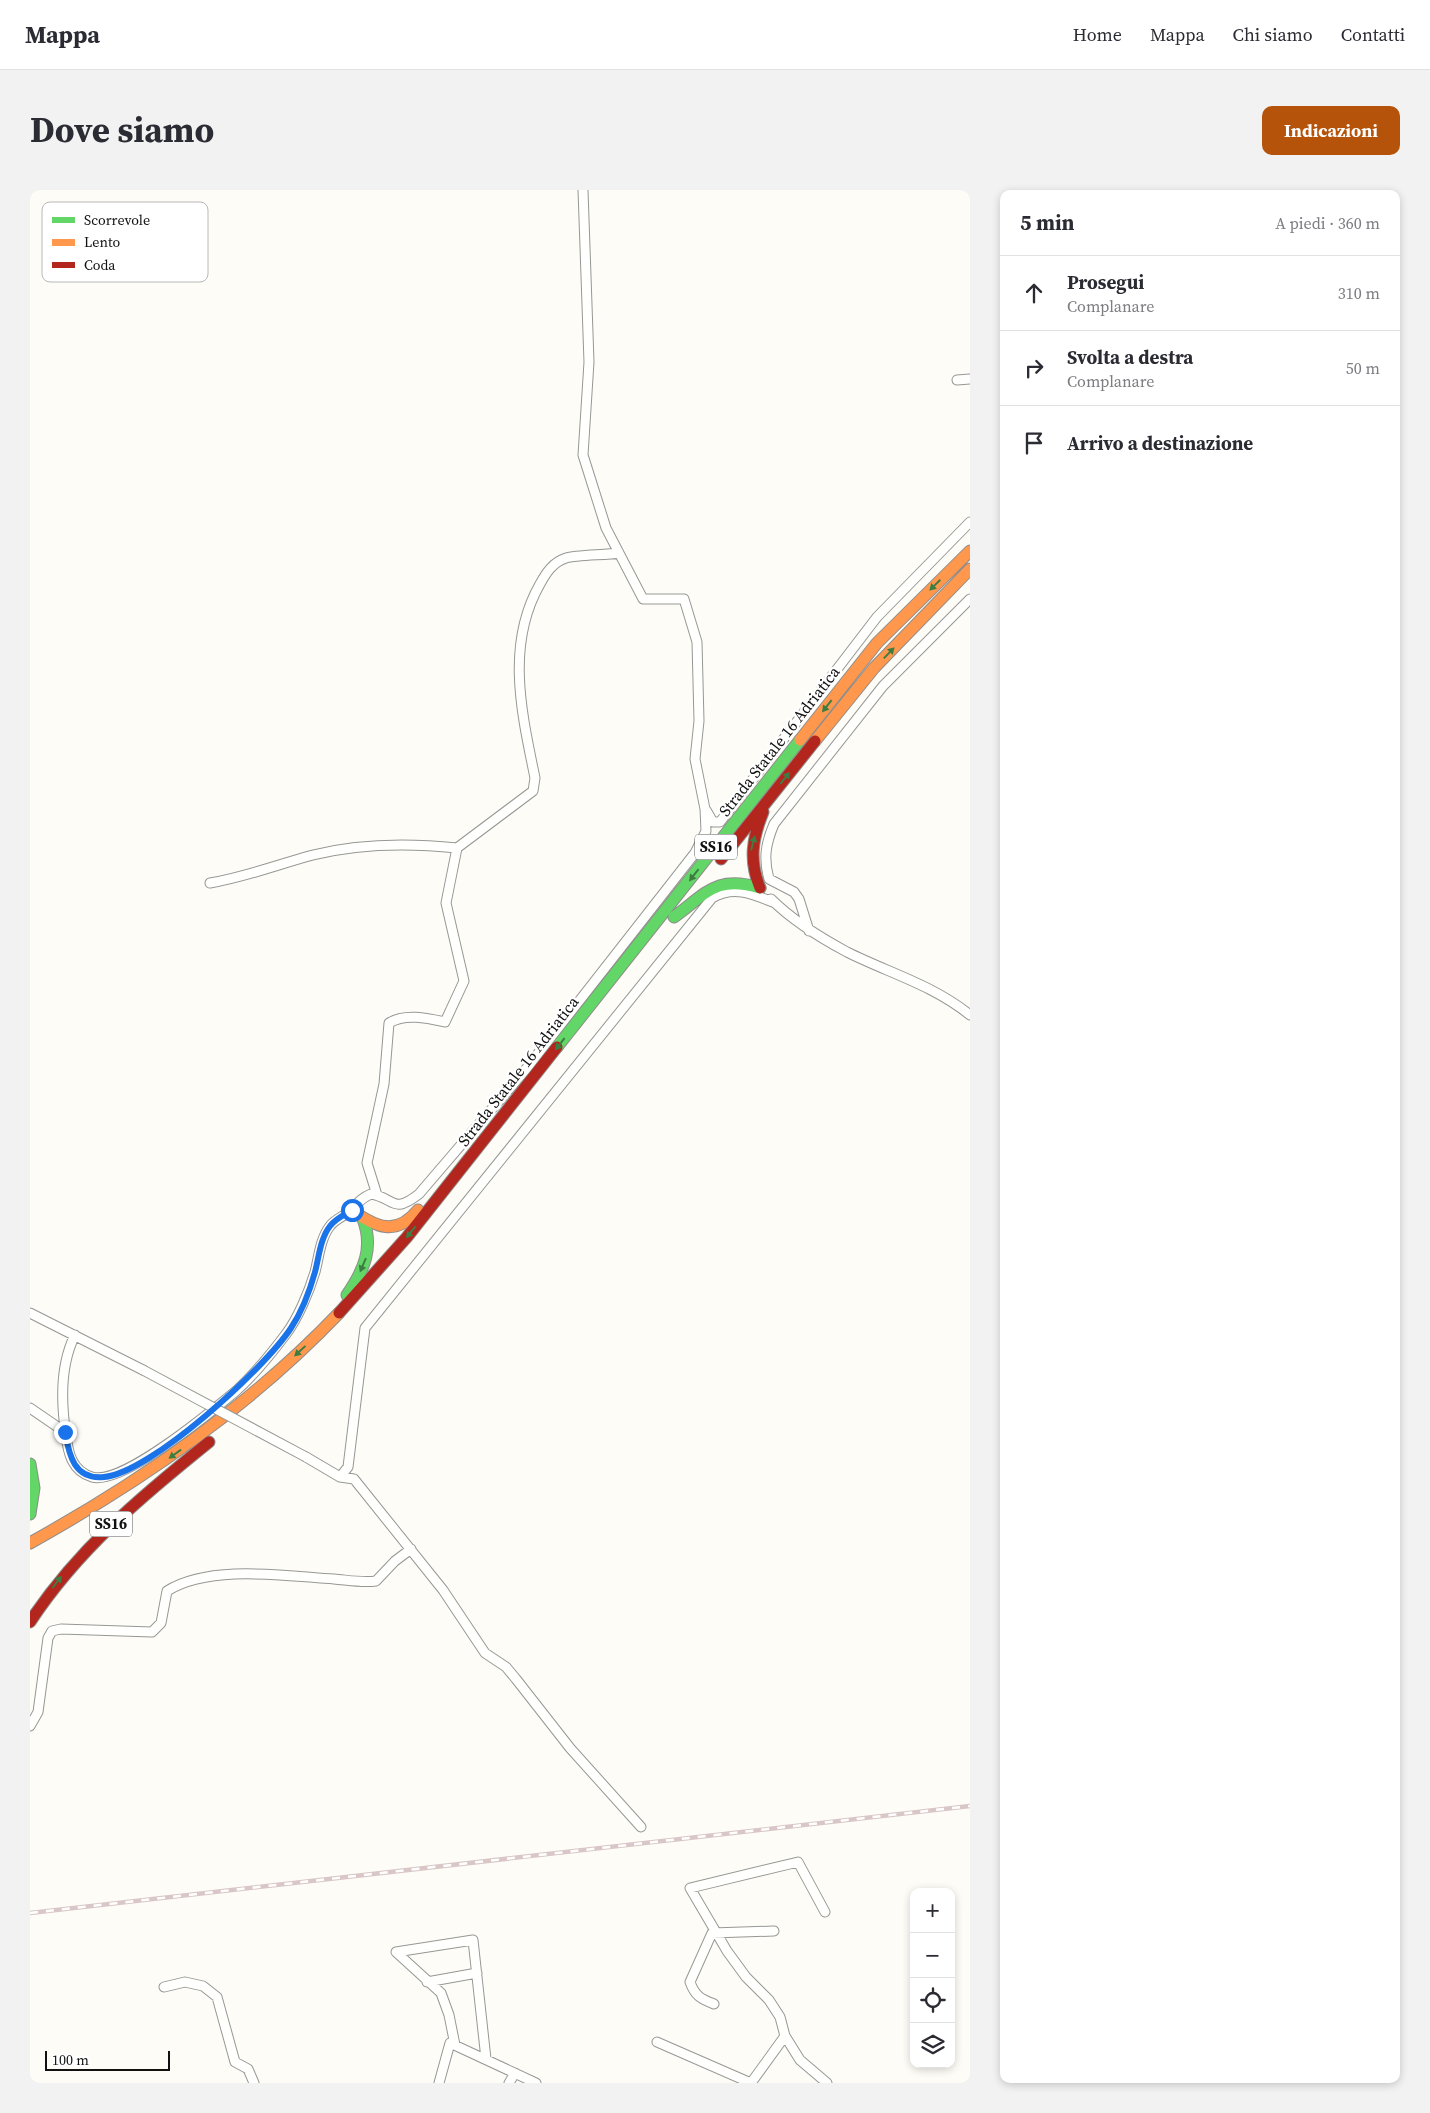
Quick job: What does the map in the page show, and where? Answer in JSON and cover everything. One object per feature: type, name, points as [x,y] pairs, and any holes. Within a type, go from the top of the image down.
[{"type":"main road","name":"Strada Statale 16 Adriatica","points":[[30,1543],[96,1506],[150,1472],[221,1419],[319,1334],[391,1257],[877,643],[970,551]]},
{"type":"main road","name":"Strada Statale 16 Adriatica","points":[[389,1275],[874,668],[970,569]]},
{"type":"main road","name":"SS16","points":[[760,888],[752,869],[751,856],[760,818],[769,798]]},
{"type":"main road","name":"SS16","points":[[674,917],[690,906],[702,893],[723,882],[735,882],[760,888]]},
{"type":"main road","points":[[352,1210],[363,1219],[390,1228],[404,1224],[474,1153]]},
{"type":"main road","points":[[319,1334],[357,1281],[368,1254],[370,1241],[363,1219]]},
{"type":"main road","name":"SS16","points":[[30,1622],[57,1582],[95,1539],[303,1363],[378,1288]]},
{"type":"main road","name":"SS16","points":[[30,1555],[131,1496],[209,1442]]},
{"type":"main road","points":[[30,1464],[34,1483],[31,1508]]},
{"type":"main road","name":"SS16","points":[[30,1537],[96,1506]]},
{"type":"street","points":[[75,1335],[67,1351],[64,1372],[65,1432],[68,1455],[73,1463],[84,1473],[94,1478],[107,1477],[140,1463],[187,1430],[237,1390],[276,1348],[292,1327],[314,1274],[323,1239],[331,1224],[352,1210],[357,1201],[364,1197],[377,1195],[397,1205],[410,1201],[418,1194],[526,1069],[695,853],[706,830],[705,809],[695,759],[699,721],[697,642],[684,599],[643,599],[606,528],[583,455],[588,362],[583,190]]},
{"type":"street","points":[[957,380],[970,379]]},
{"type":"street","points":[[705,809],[714,822],[720,822],[877,616],[970,522]]},
{"type":"street","points":[[377,1195],[367,1163],[384,1084],[389,1023],[398,1018],[426,1018],[445,1022],[464,981],[446,902],[458,848],[533,791],[535,778],[520,701],[522,635],[530,601],[549,568],[566,558],[619,553]]},
{"type":"street","points":[[809,931],[799,899],[794,892],[769,879],[765,867],[766,844],[774,824],[883,686],[970,599]]},
{"type":"street","points":[[210,883],[236,879],[314,855],[370,845],[426,844],[458,848]]},
{"type":"street","points":[[760,888],[809,931],[847,952],[950,999],[970,1015]]},
{"type":"street","points":[[340,1477],[348,1468],[365,1328],[712,898],[725,892],[739,891],[775,903]]},
{"type":"street","points":[[30,1313],[143,1370],[340,1477],[354,1479],[411,1549],[467,1623],[486,1653],[506,1667],[570,1748],[641,1827]]},
{"type":"street","points":[[30,1408],[65,1432]]},
{"type":"street","points":[[30,1726],[38,1712],[48,1638],[52,1631],[61,1629],[152,1632],[161,1623],[167,1591],[178,1585],[221,1575],[266,1574],[376,1581],[395,1561],[411,1549]]},
{"type":"street","points":[[825,1912],[798,1862],[690,1888],[746,1977],[769,2000],[780,2017],[785,2036],[800,2060],[827,2083]]},
{"type":"street","points":[[714,2004],[699,1998],[693,1991],[690,1982],[712,1933],[774,1931]]},
{"type":"street","points":[[455,2045],[449,2015],[441,1993],[396,1952],[473,1940],[486,2060]]},
{"type":"street","points":[[428,1982],[477,1973]]},
{"type":"street","points":[[164,1987],[185,1982],[203,1986],[217,1997],[235,2062],[248,2069],[254,2083]]},
{"type":"street","points":[[657,2042],[750,2083],[785,2036]]},
{"type":"street","points":[[439,2083],[450,2043],[536,2083]]},
{"type":"street","points":[[509,2083],[515,2073]]},
{"type":"railway","points":[[30,1913],[970,1806]]},
{"type":"traffic: fast","points":[[557,1047],[800,740]]},
{"type":"traffic: fast","points":[[674,917],[704,894],[722,885],[733,884],[760,888]]},
{"type":"traffic: fast","points":[[347,1295],[358,1277],[366,1258],[368,1240],[363,1219]]},
{"type":"traffic: fast","points":[[30,1464],[34,1488],[30,1514]]},
{"type":"traffic: slow","points":[[800,740],[877,643],[970,551]]},
{"type":"traffic: slow","points":[[815,741],[874,668],[970,569]]},
{"type":"traffic: slow","points":[[351,1210],[377,1225],[386,1226],[402,1224],[418,1210]]},
{"type":"traffic: slow","points":[[30,1543],[113,1494],[193,1440],[269,1380],[339,1313]]},
{"type":"traffic: jam","points":[[721,859],[815,741]]},
{"type":"traffic: jam","points":[[760,888],[754,869],[753,850],[756,831],[763,812]]},
{"type":"traffic: jam","points":[[339,1313],[407,1237],[557,1047]]},
{"type":"traffic: jam","points":[[30,1622],[90,1547],[136,1503],[209,1442]]},
{"type":"route","points":[[65,1432],[68,1455],[73,1463],[84,1473],[94,1478],[107,1477],[140,1463],[187,1430],[237,1390],[270,1355],[292,1327],[314,1274],[323,1239],[331,1224],[352,1210]]}]
